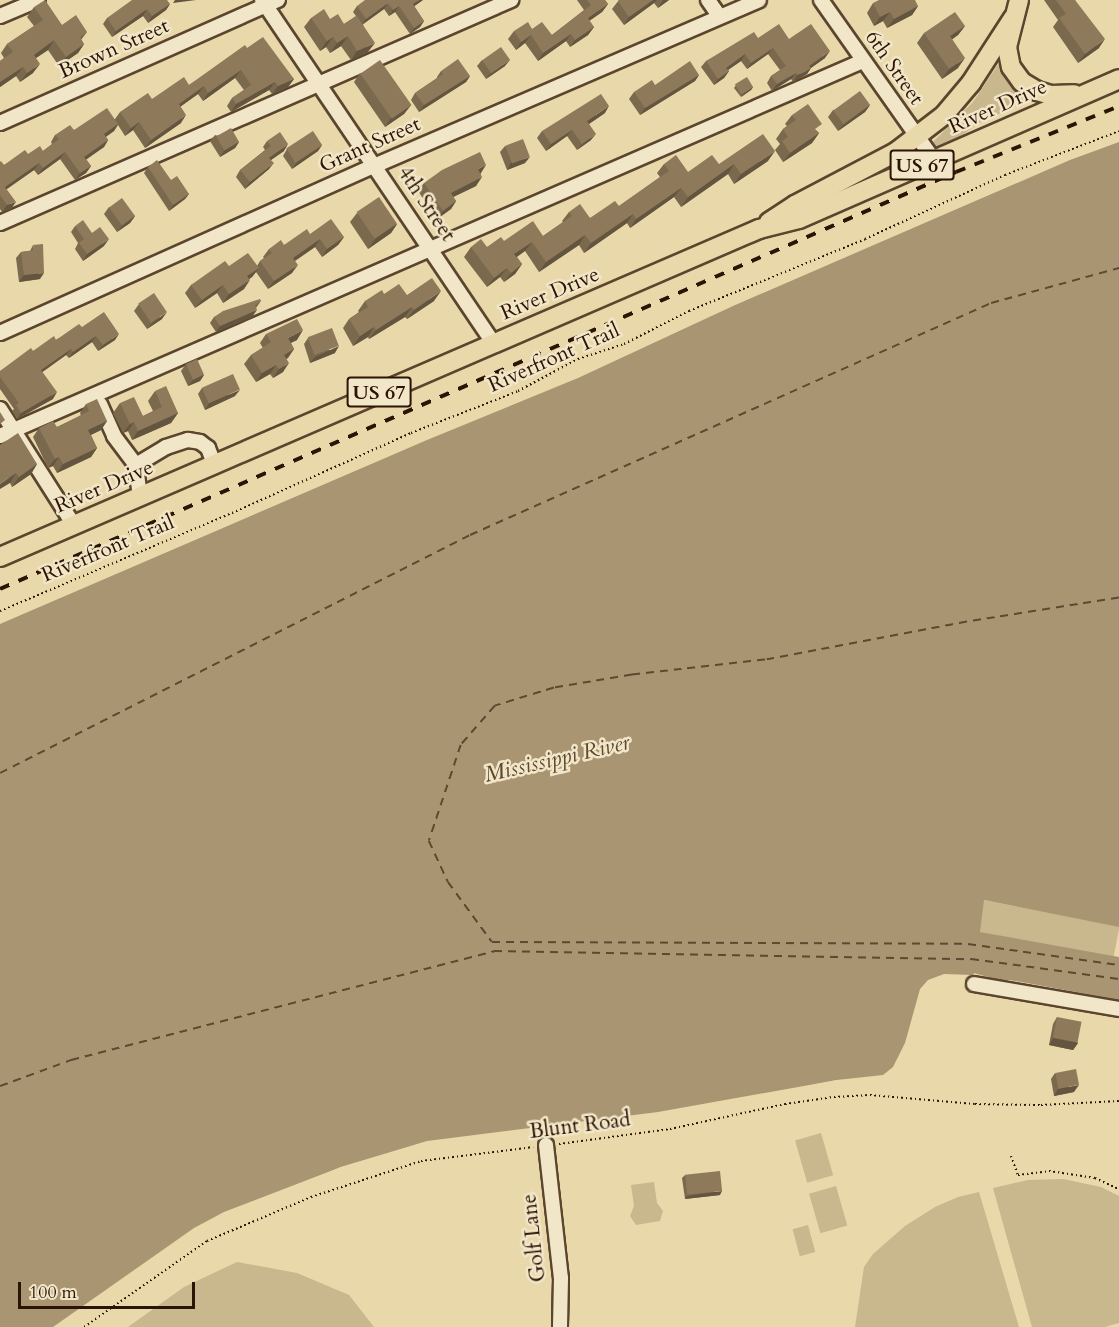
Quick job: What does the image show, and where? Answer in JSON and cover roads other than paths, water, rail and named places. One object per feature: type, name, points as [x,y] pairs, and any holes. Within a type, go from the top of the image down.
[{"type":"main road","name":"US 67","points":[[759,229],[795,205],[896,152],[944,115],[971,83],[1012,18],[1019,0]]},
{"type":"main road","points":[[1012,18],[1007,47],[1011,67],[1017,77],[1037,91],[1051,95],[1082,93]]},
{"type":"main road","name":"River Drive","points":[[0,557],[759,229],[799,219],[1082,93],[1119,79]]},
{"type":"street","points":[[0,16],[38,0]]},
{"type":"street","points":[[0,223],[511,0]]},
{"type":"street","points":[[708,0],[719,16]]},
{"type":"street","name":"Grant Street","points":[[0,333],[374,166],[759,0]]},
{"type":"street","name":"6th Street","points":[[821,0],[934,160]]},
{"type":"street","name":"4th Street","points":[[269,2],[319,84],[493,343]]},
{"type":"street","name":"Brown Street","points":[[0,123],[269,2]]},
{"type":"street","points":[[0,436],[863,61]]},
{"type":"street","points":[[95,395],[114,436],[136,465],[140,496]]},
{"type":"street","points":[[0,410],[74,525]]},
{"type":"street","points":[[136,465],[166,447],[188,440],[200,442],[208,448],[214,464]]},
{"type":"street","points":[[974,984],[1119,1009]]},
{"type":"street","name":"Golf Lane","points":[[546,1145],[561,1278],[560,1327]]},
{"type":"water","name":"Mississippi River","points":[[1119,142],[1119,927],[984,900],[980,932],[1119,957],[1119,1000],[1010,980],[998,980],[974,973],[972,978],[940,978],[921,993],[902,1061],[883,1078],[837,1080],[653,1117],[426,1142],[341,1167],[196,1229],[55,1327],[0,1327],[0,624],[427,440],[578,378],[733,306],[1070,160]]},
{"type":"railway","points":[[0,589],[956,172],[1119,106]]}]
